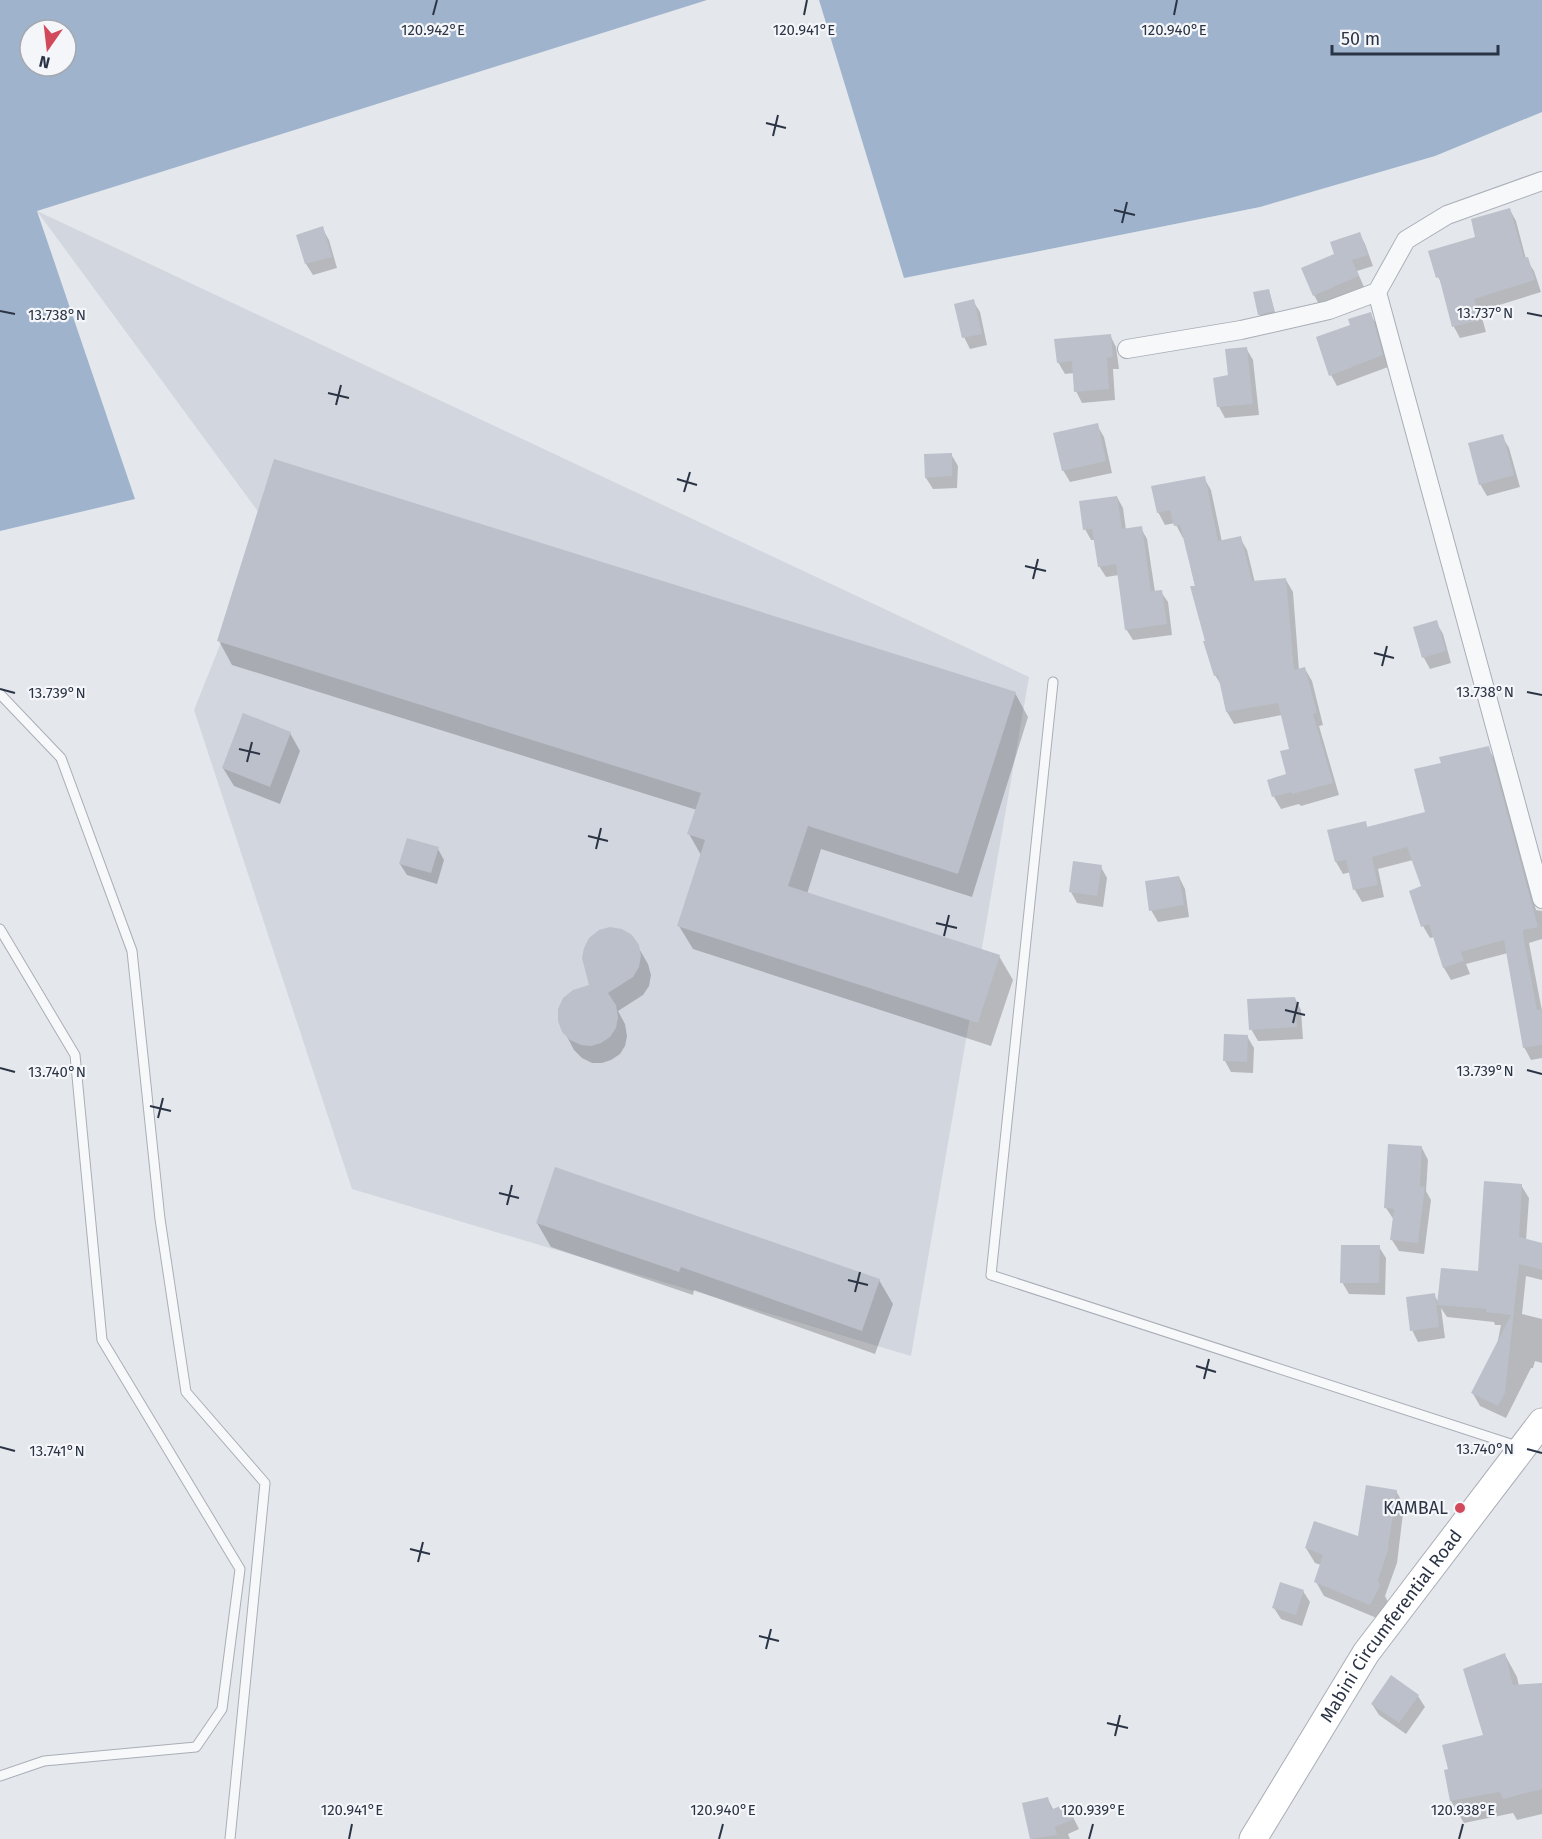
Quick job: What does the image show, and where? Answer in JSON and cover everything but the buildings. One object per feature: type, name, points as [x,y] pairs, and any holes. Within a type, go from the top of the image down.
[{"type":"main road","name":"Mabini Circumferential Road","points":[[1253,1839],[1366,1653],[1542,1422]]},
{"type":"street","points":[[1127,349],[1241,330],[1329,310],[1377,292],[1407,240],[1447,215],[1542,181]]},
{"type":"street","points":[[1377,292],[1542,899]]},
{"type":"lane","points":[[1053,682],[992,1275],[1521,1448]]},
{"type":"lane","points":[[0,694],[61,758],[132,951],[160,1219],[186,1392],[265,1483],[230,1839]]},
{"type":"lane","points":[[0,929],[75,1055],[102,1340],[240,1569],[222,1709],[196,1747],[44,1761],[0,1776]]},
{"type":"shaded area","points":[[37,211],[1029,677],[911,1356],[352,1189],[194,710],[268,525]]},
{"type":"water","points":[[0,0],[707,0],[37,211],[135,499],[0,531]]},
{"type":"water","points":[[819,0],[1542,0],[1542,112],[1435,156],[1260,207],[904,278]]},
{"type":"place","name":"KAMBAL","points":[[1460,1508]]}]
